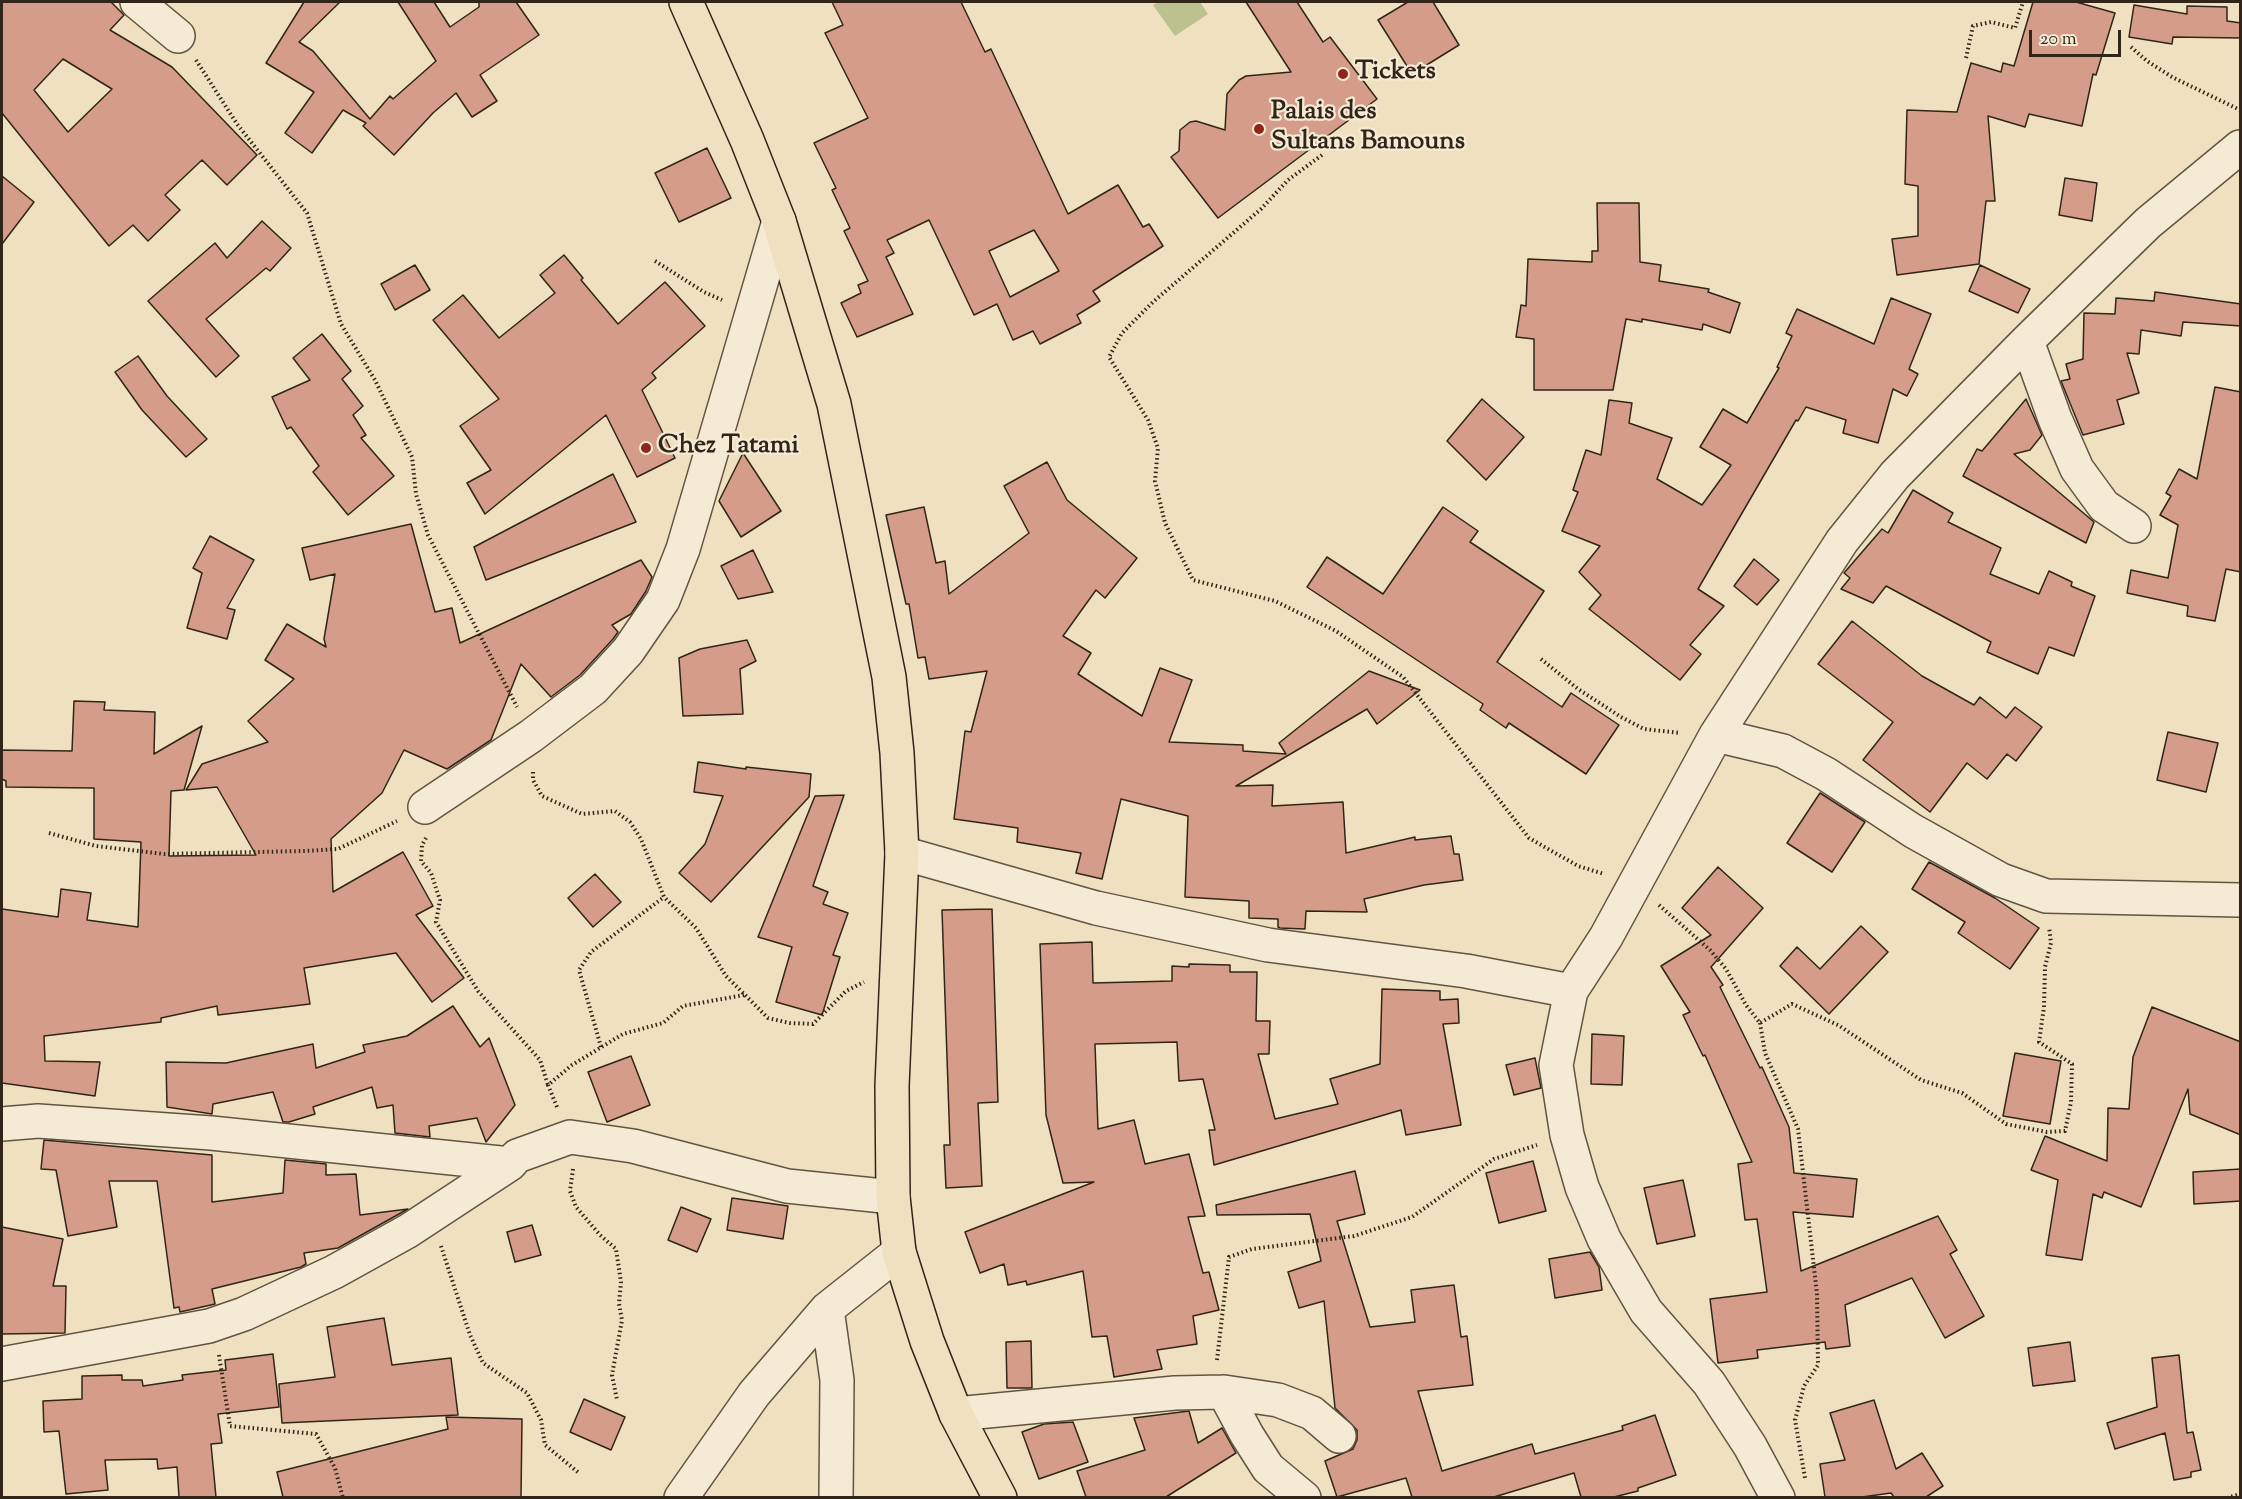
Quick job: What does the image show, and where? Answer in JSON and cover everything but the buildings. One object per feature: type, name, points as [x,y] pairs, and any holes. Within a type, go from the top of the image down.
[{"type":"main road","points":[[686,2],[747,140],[779,221],[834,404],[889,677],[897,753],[902,853],[892,1086],[893,1197],[899,1251],[927,1341],[956,1414],[1000,1497]]},
{"type":"street","points":[[137,2],[178,36]]},
{"type":"street","points":[[1792,1493],[1750,1446],[1710,1383],[1646,1311],[1604,1239],[1582,1187],[1567,1135],[1556,1065],[1571,991],[1636,884],[1716,735],[1842,541],[1895,475],[2027,340],[2148,223],[2241,147]]},
{"type":"street","points":[[425,807],[531,736],[593,689],[628,651],[663,600],[683,549],[779,221]]},
{"type":"street","points":[[2027,340],[2055,418],[2078,469],[2104,506],[2134,526]]},
{"type":"street","points":[[1716,735],[1783,751],[1826,774],[1913,831],[2001,880],[2046,897],[2241,900]]},
{"type":"street","points":[[902,853],[1096,908],[1268,945],[1466,971],[1571,991]]},
{"type":"street","points":[[2,1124],[38,1121],[211,1133],[510,1164]]},
{"type":"street","points":[[2,1364],[208,1326],[244,1314],[334,1272],[408,1231],[510,1164],[517,1156],[570,1137],[633,1146],[787,1186],[893,1197]]},
{"type":"street","points":[[681,1497],[754,1394],[827,1310],[899,1251]]},
{"type":"street","points":[[827,1310],[837,1380],[836,1497]]},
{"type":"street","points":[[956,1414],[1175,1393],[1224,1392],[1278,1400],[1312,1413],[1339,1436]]},
{"type":"street","points":[[1224,1392],[1268,1468],[1304,1497]]},
{"type":"path","points":[[1966,58],[1973,26],[1991,22],[2015,28],[2024,2]]},
{"type":"path","points":[[178,36],[237,124],[307,213],[341,324],[375,380],[412,457],[416,494],[428,535],[455,583],[531,736],[533,780],[542,796],[582,814],[615,811],[630,822],[641,839],[664,897],[696,928],[726,976],[768,1018],[790,1023],[813,1024],[846,991],[897,967]]},
{"type":"path","points":[[2131,47],[2147,61],[2172,77],[2241,111]]},
{"type":"path","points":[[1322,155],[1288,180],[1262,209],[1153,302],[1122,333],[1109,357],[1148,420],[1158,448],[1155,481],[1165,523],[1193,580],[1275,601],[1336,631],[1403,677],[1529,838],[1578,866],[1636,884],[1710,950],[1726,969],[1760,1023],[1765,1053],[1798,1129],[1817,1294],[1818,1365],[1804,1386],[1795,1420],[1806,1472],[1792,1493]]},
{"type":"path","points":[[655,261],[704,292],[753,313]]},
{"type":"path","points":[[1541,659],[1578,689],[1644,729],[1716,735]]},
{"type":"path","points":[[49,833],[96,846],[164,854],[338,849],[425,807],[431,831],[422,845],[421,861],[431,873],[440,900],[436,922],[478,991],[540,1060],[570,1137],[573,1170],[570,1191],[576,1207],[600,1235],[616,1249],[621,1282],[619,1304],[622,1320],[612,1375],[617,1400]]},
{"type":"path","points":[[601,1047],[579,970],[591,952],[664,897]]},
{"type":"path","points":[[1760,1023],[1792,1004],[1838,1025],[1921,1080],[1962,1094],[2006,1124],[2047,1132],[2065,1131],[2072,1102],[2072,1064],[2039,1042],[2044,1007],[2045,967],[2051,944],[2046,897]]},
{"type":"path","points":[[548,1085],[572,1065],[601,1047],[623,1034],[663,1023],[683,1005],[745,995]]},
{"type":"path","points":[[1224,1392],[1216,1355],[1229,1257],[1252,1249],[1354,1236],[1412,1218],[1494,1159],[1567,1135]]},
{"type":"path","points":[[437,1235],[471,1335],[483,1363],[527,1393],[541,1420],[545,1445],[579,1473]]},
{"type":"path","points":[[208,1326],[220,1358],[230,1426],[316,1434],[335,1468],[344,1497]]},
{"type":"path","points":[[2227,1497],[2241,1494]]},
{"type":"green space","points":[[1158,2],[1200,2],[1208,14],[1175,36],[1153,5]]},
{"type":"place","name":"Tickets","points":[[1343,74]]},
{"type":"place","name":"Palais des Sultans Bamouns","points":[[1259,129]]},
{"type":"place","name":"Chez Tatami","points":[[646,448]]}]
